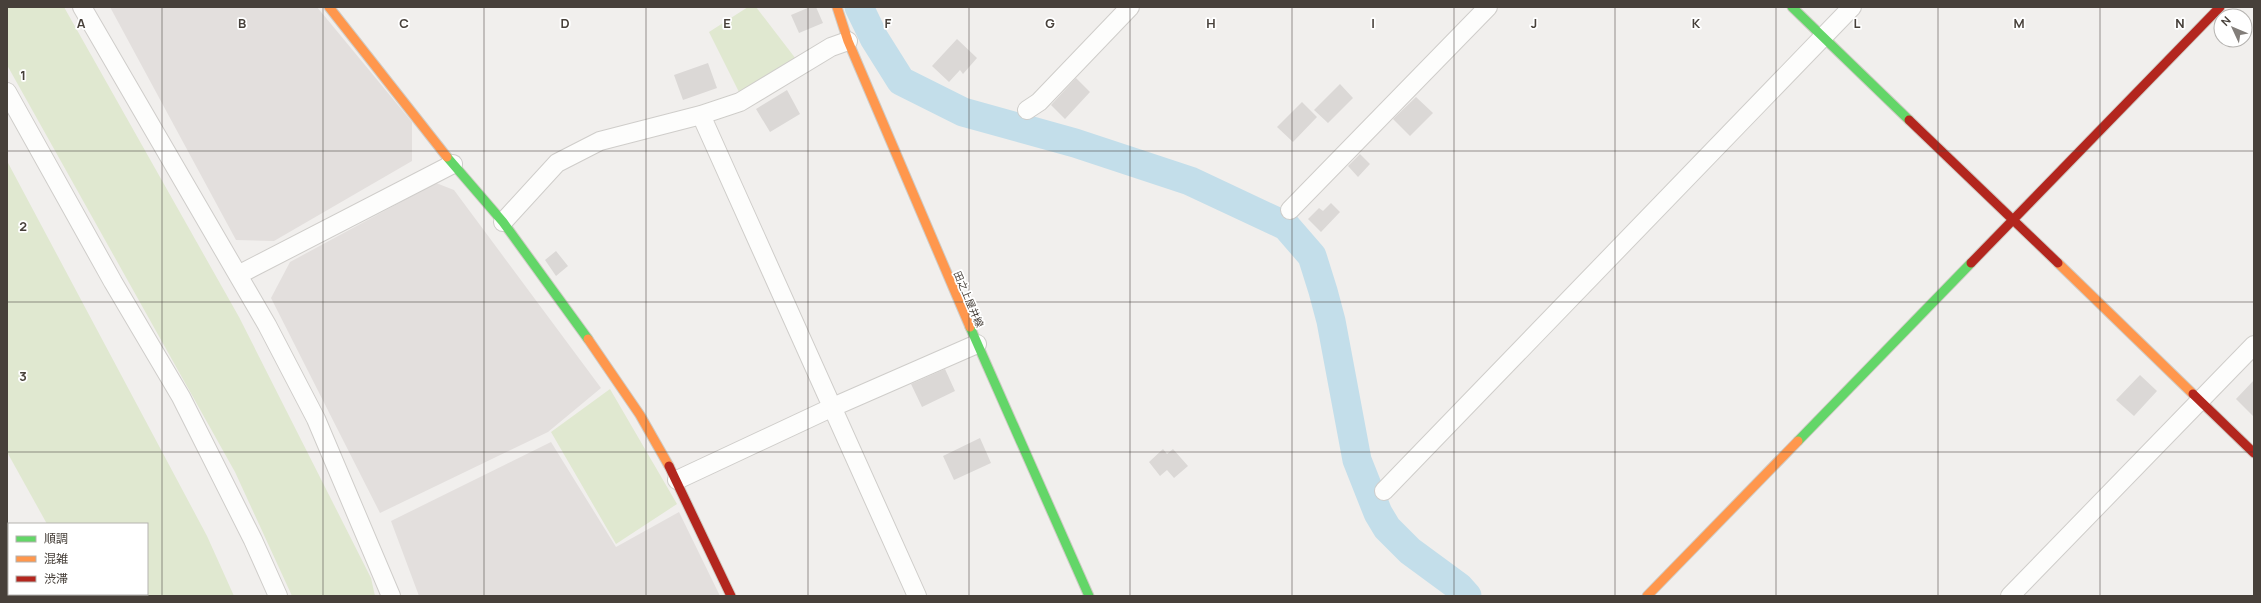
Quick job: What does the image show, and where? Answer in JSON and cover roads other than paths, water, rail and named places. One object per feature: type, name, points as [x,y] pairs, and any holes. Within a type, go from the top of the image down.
[{"type":"street","points":[[82,7],[267,325],[316,419],[391,596]]},
{"type":"street","points":[[332,7],[453,164],[503,222],[542,278],[600,355],[640,415],[677,480],[730,596]]},
{"type":"street","name":"田之上屋井線","points":[[837,7],[848,41],[977,344],[1089,596]]},
{"type":"street","points":[[1027,110],[1039,102],[1130,7]]},
{"type":"street","points":[[1290,210],[1488,7]]},
{"type":"street","points":[[1792,7],[2254,453]]},
{"type":"street","points":[[1384,491],[1852,7]]},
{"type":"street","points":[[1647,596],[2012,219],[2163,67],[2220,7]]},
{"type":"street","points":[[503,222],[557,163],[600,141],[701,115],[740,102],[831,47],[848,41]]},
{"type":"street","points":[[7,92],[113,282],[181,397],[253,540],[278,596]]},
{"type":"street","points":[[701,115],[917,596]]},
{"type":"street","points":[[238,275],[453,164]]},
{"type":"street","points":[[677,480],[833,407],[977,344]]},
{"type":"street","points":[[2010,596],[2254,345]]},
{"type":"waterway","points":[[859,7],[874,38],[901,81],[963,112],[1075,143],[1190,181],[1286,226],[1312,256],[1331,321],[1357,460],[1378,513],[1387,528],[1410,551],[1459,587],[1467,596]]}]
